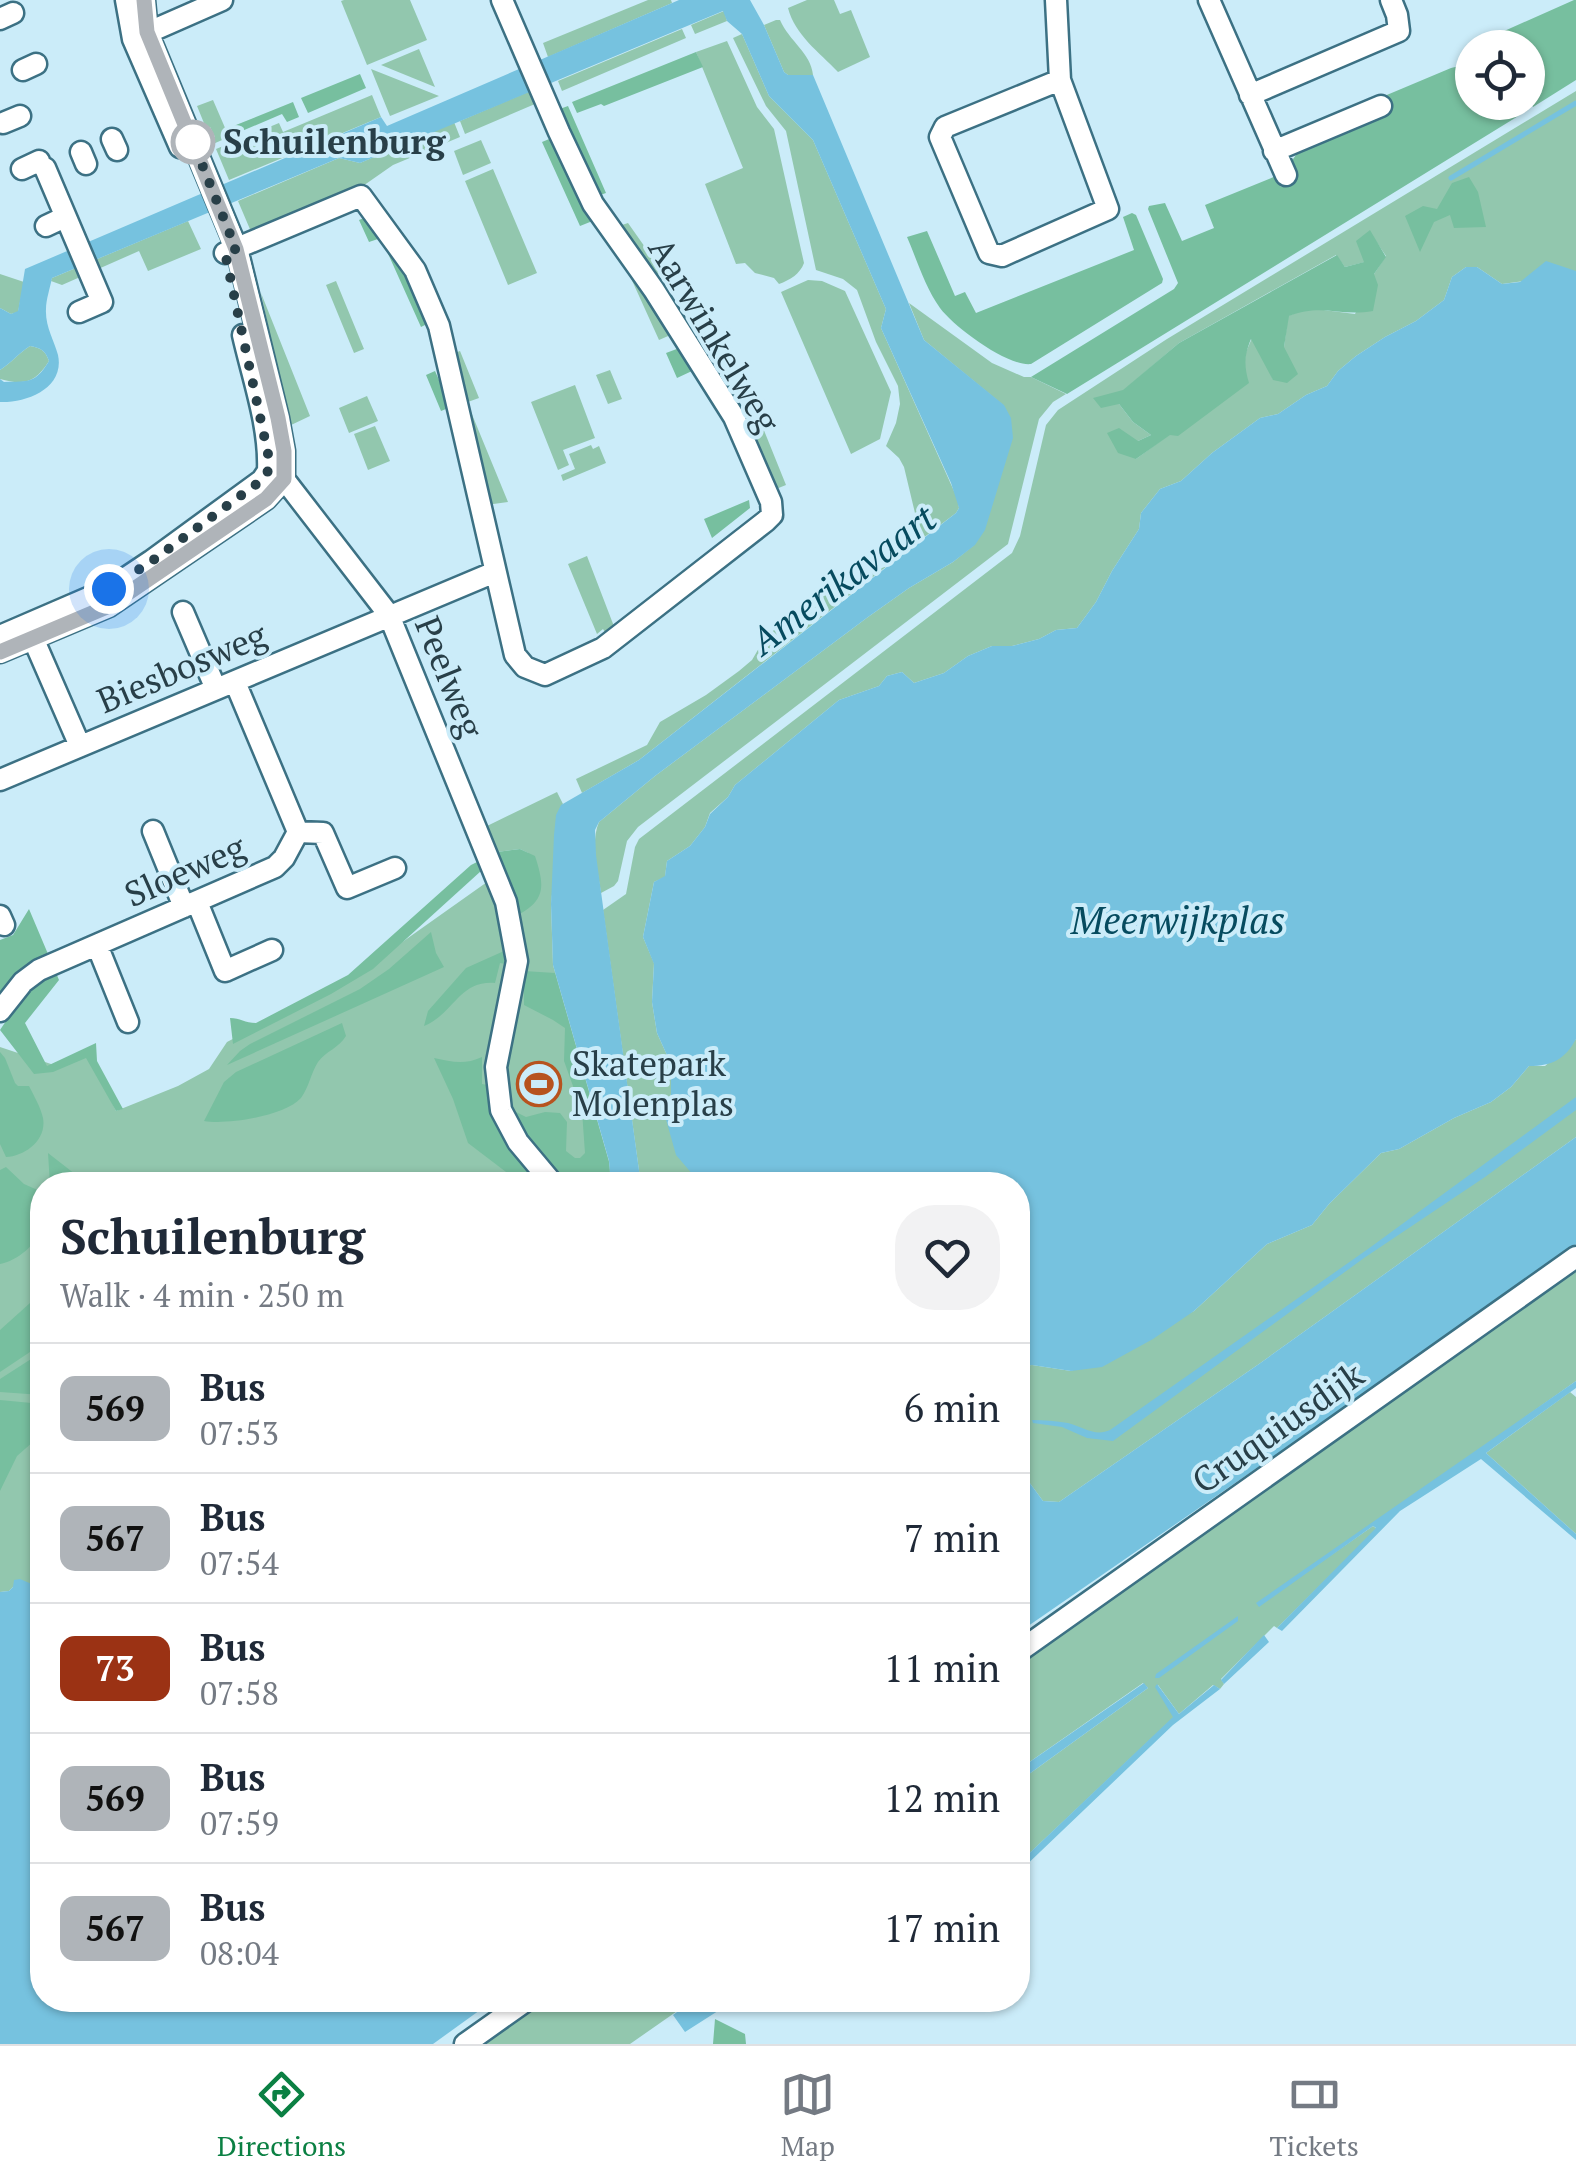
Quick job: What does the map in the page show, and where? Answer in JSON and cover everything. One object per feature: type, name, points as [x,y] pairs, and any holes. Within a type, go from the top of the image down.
[{"type":"street","points":[[0,636],[30,632],[109,606],[266,499],[276,475],[268,454],[231,251],[126,0]]},
{"type":"street","points":[[140,36],[144,0]]},
{"type":"street","points":[[140,36],[222,0]]},
{"type":"street","name":"Aarwinkelweg","points":[[231,251],[361,196],[415,270],[439,326],[514,655],[525,667],[544,674],[602,648],[772,515],[771,502],[734,417],[654,290],[593,204],[502,0]]},
{"type":"street","points":[[1056,0],[1060,80],[1108,209],[1002,256],[989,253],[940,137],[945,127],[1060,80]]},
{"type":"street","points":[[1209,0],[1286,175]]},
{"type":"street","points":[[1250,95],[1398,31],[1391,0]]},
{"type":"street","points":[[1274,151],[1380,106]]},
{"type":"street","points":[[35,166],[56,222],[102,302],[80,312]]},
{"type":"street","name":"Peelweg","points":[[276,475],[389,615],[506,902],[516,966],[496,1067],[501,1110],[518,1142],[543,1172]]},
{"type":"street","points":[[389,615],[494,572]]},
{"type":"street","points":[[183,612],[226,686],[298,832],[323,833],[347,888],[395,868]]},
{"type":"street","name":"Biesbosweg","points":[[0,780],[389,615]]},
{"type":"street","points":[[0,652],[30,632]]},
{"type":"street","points":[[30,632],[80,746]]},
{"type":"street","points":[[153,830],[225,971],[272,950]]},
{"type":"street","name":"Sloeweg","points":[[0,1011],[22,982],[39,970],[275,868],[298,832]]},
{"type":"street","points":[[97,945],[128,1022]]},
{"type":"street","name":"Cruquiusdijk","points":[[1030,1644],[1576,1257]]},
{"type":"street","points":[[465,2044],[510,2012]]},
{"type":"green space","points":[[410,0],[427,40],[367,65],[341,1]]},
{"type":"green space","points":[[648,0],[672,3],[548,57],[543,43]]},
{"type":"green space","points":[[807,0],[834,0],[840,14],[851,10],[870,57],[838,72],[808,43],[791,18],[788,8]]},
{"type":"green space","points":[[1576,0],[1576,80],[1545,99],[1545,30],[1506,30]]},
{"type":"green space","points":[[724,11],[727,21],[695,34],[691,25]]},
{"type":"green space","points":[[780,20],[804,53],[813,75],[784,72],[764,25]]},
{"type":"green space","points":[[682,29],[686,38],[562,91],[558,81]]},
{"type":"green space","points":[[742,34],[769,96],[813,140],[886,309],[881,328],[958,500],[956,513],[914,545],[920,534],[904,467],[886,446],[900,404],[898,386],[857,290],[843,279],[816,270],[786,131],[766,106],[733,38]]},
{"type":"green space","points":[[727,41],[757,107],[774,129],[804,263],[794,276],[779,284],[774,278],[755,273],[745,263],[736,264],[705,184],[743,168],[696,52]]},
{"type":"green space","points":[[419,49],[435,87],[381,65]]},
{"type":"green space","points":[[696,52],[703,67],[577,113],[572,102]]},
{"type":"green space","points":[[1455,67],[1455,120],[1512,120],[1067,394],[1031,377],[1174,289],[1178,283],[1149,206],[1165,203],[1182,241],[1214,228],[1205,205],[1276,176],[1281,187],[1297,178],[1291,162],[1298,152],[1382,97]]},
{"type":"green space","points":[[371,69],[439,96],[390,116]]},
{"type":"green space","points":[[360,74],[366,88],[308,113],[301,98]]},
{"type":"green space","points":[[537,88],[542,101],[465,134],[460,121]]},
{"type":"green space","points":[[1576,91],[1576,274],[1502,284],[1477,267],[1466,267],[1452,277],[1444,300],[1356,356],[1327,386],[1278,414],[1260,418],[1181,481],[1160,489],[1141,513],[1139,529],[1077,628],[1056,630],[1012,646],[992,646],[968,656],[944,673],[914,683],[902,672],[887,676],[879,686],[839,700],[735,785],[710,813],[690,846],[667,861],[665,877],[654,882],[643,937],[654,963],[652,1002],[657,1033],[671,1064],[671,1094],[665,1116],[692,1172],[639,1172],[603,910],[626,894],[639,839],[1012,553],[1020,536],[1046,425],[1058,410],[1167,339],[1528,120],[1545,120],[1545,110]],"holes":[[[1369,231],[1386,256],[1355,314],[1308,308],[1288,316],[1284,347],[1273,379],[1252,338],[1244,366],[1170,434],[1136,459],[1138,441],[1151,435],[1133,422],[1119,404],[1123,391],[1179,343],[1336,255],[1345,267],[1365,262]]]},
{"type":"green space","points":[[372,95],[381,117],[229,180],[216,149],[279,123],[283,132]]},
{"type":"green space","points":[[213,100],[229,137],[213,144],[211,139],[215,137],[210,127],[206,128],[197,106]]},
{"type":"green space","points":[[293,102],[299,117],[287,122],[282,114],[235,134],[231,127]]},
{"type":"green space","points":[[568,106],[606,193],[597,196],[557,110]]},
{"type":"green space","points":[[454,122],[460,137],[393,165],[350,195],[252,234],[238,201],[339,158],[360,163]]},
{"type":"green space","points":[[554,137],[595,220],[580,226],[542,142]]},
{"type":"green space","points":[[481,140],[491,163],[463,175],[454,151]]},
{"type":"green space","points":[[493,169],[537,273],[508,285],[465,181]]},
{"type":"green space","points":[[1469,177],[1478,192],[1486,227],[1454,228],[1450,215],[1434,222],[1420,252],[1405,216],[1423,206],[1437,209],[1452,183]]},
{"type":"green space","points":[[1132,213],[1162,283],[1031,364],[996,353],[947,316],[930,291],[907,237],[927,231],[955,296],[965,292],[976,313],[1134,250],[1123,217]]},
{"type":"green space","points":[[369,216],[408,271],[431,322],[421,327],[381,238],[369,242],[359,220]]},
{"type":"green space","points":[[188,221],[201,249],[148,271],[139,251],[62,285],[51,281],[52,278]]},
{"type":"green space","points":[[628,223],[664,274],[655,280],[616,227]]},
{"type":"green space","points":[[1370,230],[1386,257],[1374,274],[1378,285],[1373,311],[1321,310],[1289,316],[1284,347],[1298,374],[1287,383],[1273,380],[1251,339],[1246,361],[1249,383],[1178,436],[1170,435],[1136,459],[1118,453],[1107,433],[1119,428],[1138,441],[1151,435],[1133,422],[1119,404],[1101,408],[1093,398],[1123,390],[1179,343],[1337,255],[1345,267],[1364,262],[1356,241]]},
{"type":"green space","points":[[0,274],[24,282],[18,312],[11,314],[0,308]]},
{"type":"green space","points":[[634,274],[675,333],[659,340],[630,276]]},
{"type":"green space","points":[[808,280],[822,281],[845,291],[891,392],[880,439],[851,454],[781,292]]},
{"type":"green space","points":[[336,281],[364,349],[354,353],[326,285]]},
{"type":"green space","points":[[261,293],[310,416],[289,426]]},
{"type":"green space","points":[[909,303],[992,363],[1066,394],[1039,419],[1008,544],[638,827],[627,841],[618,881],[601,893],[595,848],[599,822],[868,617],[974,545],[1003,405],[924,340]]},
{"type":"green space","points":[[705,330],[733,392],[729,393],[690,337]]},
{"type":"green space","points":[[30,346],[42,350],[49,361],[39,374],[23,382],[0,379],[0,370]]},
{"type":"green space","points":[[682,347],[692,371],[677,378],[666,353]]},
{"type":"green space","points":[[460,351],[479,398],[465,403],[452,354]]},
{"type":"green space","points":[[610,370],[622,399],[608,404],[596,375]]},
{"type":"green space","points":[[435,371],[451,407],[441,411],[426,375]]},
{"type":"green space","points":[[575,385],[595,438],[563,450],[569,465],[558,470],[531,402]]},
{"type":"green space","points":[[367,396],[378,421],[349,433],[339,408]]},
{"type":"green space","points":[[471,412],[508,502],[486,505],[465,414]]},
{"type":"green space","points":[[761,423],[786,485],[771,491],[746,429]]},
{"type":"green space","points":[[375,426],[390,461],[368,470],[354,434]]},
{"type":"green space","points":[[591,445],[593,449],[599,446],[606,463],[563,481],[561,475],[575,469],[569,454]]},
{"type":"green space","points":[[749,500],[750,508],[712,538],[704,519]]},
{"type":"green space","points":[[587,556],[615,629],[607,635],[603,629],[597,634],[568,564]]},
{"type":"green space","points":[[887,566],[639,760],[582,793],[576,779],[647,745],[660,722],[739,671],[752,660],[766,636],[827,590]]},
{"type":"green space","points":[[557,792],[563,804],[551,904],[553,965],[610,1172],[30,1172],[30,1585],[0,1592],[0,1047],[54,1065],[89,1055],[116,1111],[178,1086],[209,1069],[227,1042],[360,972],[528,853],[520,849],[497,852],[487,826]]},
{"type":"green space","points":[[520,849],[535,856],[541,890],[534,903],[518,915],[498,872],[501,860],[497,852]]},
{"type":"green space","points":[[477,862],[481,871],[373,969],[233,1044],[230,1018],[256,1023],[348,975]]},
{"type":"green space","points":[[29,909],[59,980],[25,1023],[47,1066],[96,1043],[97,1061],[123,1109],[116,1111],[86,1058],[53,1072],[34,1074],[0,1030],[16,1006],[0,998],[0,940],[13,935]]},
{"type":"green space","points":[[431,932],[444,967],[227,1065],[250,1044],[360,989]]},
{"type":"green space","points":[[508,951],[511,965],[500,963],[495,983],[473,987],[424,1026],[428,1011],[466,968]]},
{"type":"green space","points":[[524,971],[555,973],[610,1172],[548,1172],[532,1152],[507,1104],[526,1117],[560,1113],[567,1122],[566,1151],[575,1158],[585,1153],[582,1111],[564,1061],[565,1028],[524,1005]]},
{"type":"green space","points":[[342,1023],[346,1036],[318,1062],[304,1094],[293,1104],[255,1118],[204,1121],[224,1082],[236,1072]]},
{"type":"green space","points":[[1576,1039],[1576,1137],[1059,1502],[1043,1501],[1030,1483],[1030,1365],[1071,1371],[1194,1311],[1267,1244],[1312,1225],[1381,1153],[1399,1149],[1491,1102],[1529,1066],[1545,1066]]},
{"type":"green space","points":[[0,1052],[15,1083],[29,1086],[43,1118],[38,1140],[20,1154],[6,1157],[0,1144]]},
{"type":"green space","points":[[482,1057],[482,1084],[493,1086],[538,1172],[506,1172],[468,1143],[434,1058],[453,1062]]},
{"type":"green space","points":[[48,1153],[72,1172],[49,1172]]},
{"type":"green space","points":[[6,1167],[30,1187],[30,1246],[0,1264],[0,1170]]},
{"type":"green space","points":[[1576,1265],[1576,1381],[1258,1606],[1373,1526],[1377,1529],[1221,1679],[1224,1684],[1220,1689],[1213,1685],[1179,1714],[1158,1685],[1174,1717],[1030,1853],[1030,1773],[1148,1688],[1143,1683],[1030,1762],[1030,1654]]},
{"type":"green space","points":[[30,1303],[30,1352],[0,1372],[0,1330]]},
{"type":"green space","points":[[30,1360],[30,1394],[0,1392],[0,1379]]},
{"type":"green space","points":[[1570,1392],[1576,1397],[1576,1534],[1486,1453]]},
{"type":"green space","points":[[0,1400],[30,1403],[30,1445],[17,1456],[0,1491]]},
{"type":"green space","points":[[520,2012],[676,2012],[630,2044],[475,2044]]},
{"type":"green space","points":[[715,2019],[745,2034],[746,2044],[713,2044]]},
{"type":"water","points":[[679,0],[750,0],[784,72],[813,75],[924,340],[1004,405],[1011,418],[1013,438],[985,530],[975,545],[868,617],[655,776],[599,822],[595,830],[639,1172],[610,1172],[553,965],[551,904],[556,815],[561,805],[639,760],[959,508],[881,328],[886,309],[813,140],[769,96],[742,34],[727,21],[723,11],[360,163],[339,158],[52,278],[46,315],[58,355],[56,376],[50,385],[32,396],[0,402],[0,379],[31,380],[49,361],[42,350],[30,346],[0,370],[0,308],[11,314],[18,311],[25,269],[381,117],[387,126]]},
{"type":"water","name":"Meerwijkplas","points":[[1546,261],[1576,271],[1576,1039],[1567,1052],[1552,1063],[1529,1066],[1491,1102],[1399,1149],[1381,1153],[1312,1225],[1267,1244],[1194,1311],[1102,1367],[1071,1371],[1030,1365],[1030,1172],[691,1172],[676,1155],[665,1116],[671,1094],[671,1064],[657,1033],[652,1002],[654,964],[643,937],[654,882],[665,876],[667,861],[690,846],[735,785],[839,700],[879,686],[887,676],[902,672],[914,683],[944,673],[968,656],[992,646],[1012,646],[1056,630],[1077,628],[1139,529],[1141,513],[1160,489],[1181,481],[1260,418],[1278,414],[1327,386],[1356,356],[1444,300],[1452,277],[1466,267],[1477,267],[1502,284],[1520,282]]},
{"type":"water","points":[[1576,1097],[1576,1110],[1113,1441],[1033,1423],[1032,1420],[1050,1421],[1094,1432],[1110,1430]]},
{"type":"water","points":[[1576,1137],[1576,1244],[1030,1625],[1030,1483],[1043,1501],[1059,1502]]},
{"type":"water","points":[[1576,1381],[1576,1388],[1486,1453],[1576,1534],[1576,1540],[1481,1459],[1400,1511],[1282,1631],[1277,1628],[1376,1528],[1373,1526],[1259,1607],[1256,1603]]},
{"type":"water","points":[[14,1580],[30,1583],[30,2012],[477,2012],[433,2044],[0,2044],[0,1592],[9,1591]]},
{"type":"water","points":[[1238,1616],[1238,1621],[1155,1678],[1156,1674]]},
{"type":"water","points":[[1264,1635],[1269,1642],[1224,1684],[1221,1680]]},
{"type":"water","points":[[1144,1683],[1148,1688],[1030,1773],[1030,1762]]},
{"type":"water","points":[[1157,1684],[1179,1714],[1214,1685],[1220,1689],[1173,1725],[1030,1862],[1030,1853],[1173,1717],[1155,1687]]},
{"type":"water","points":[[677,2012],[716,2012],[685,2032],[673,2015]]},
{"type":"waterway","points":[[1451,178],[1576,103]]},
{"type":"bus line","name":"569","points":[[0,652],[109,606],[266,499],[284,479],[278,418],[236,249],[147,32],[144,0]]},
{"type":"place","name":"Schuilenburg","points":[[193,142]]},
{"type":"place","name":"Skatepark Molenplas","points":[[539,1084]]},
{"type":"route","points":[[109,589],[262,480],[268,471],[261,410],[225,253],[236,249],[193,142]]},
{"type":"water label","name":"Amerikavaart","points":[[843,580]]}]
